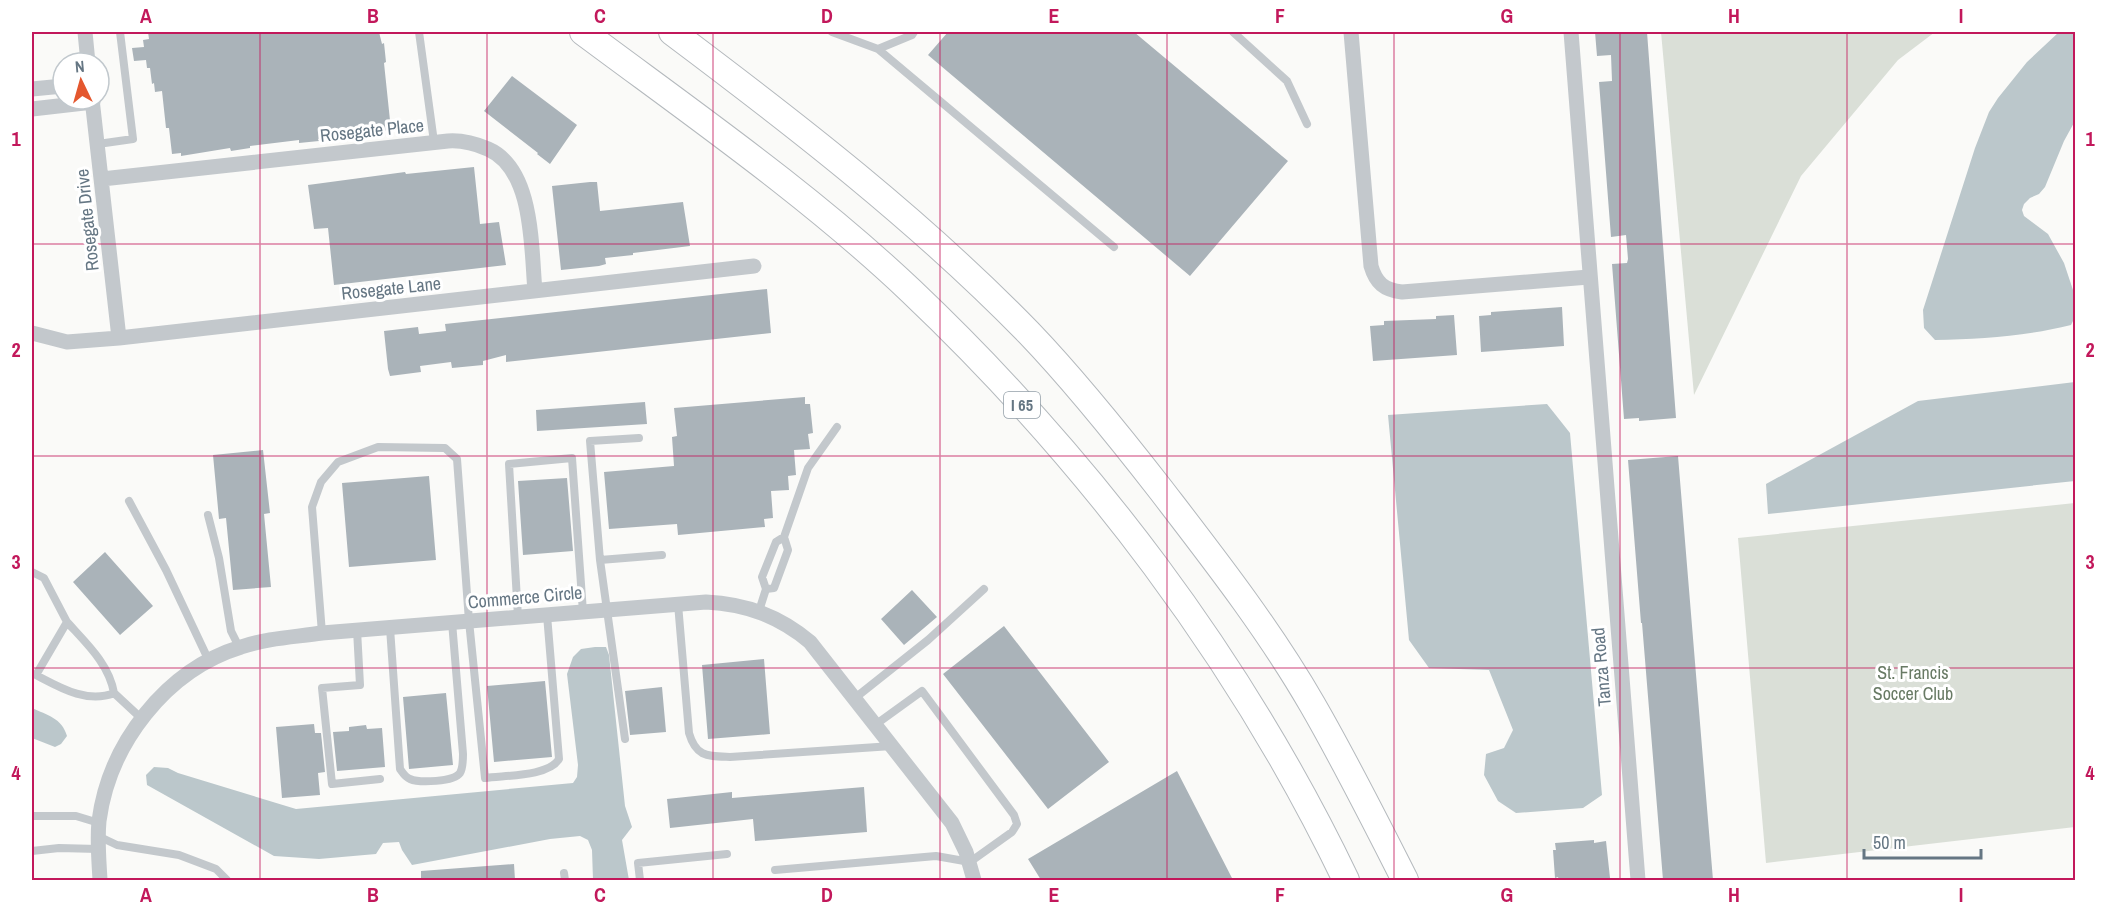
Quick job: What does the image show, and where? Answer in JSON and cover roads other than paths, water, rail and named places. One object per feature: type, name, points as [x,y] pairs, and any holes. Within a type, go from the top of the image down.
[{"type":"highway","name":"I 65","points":[[583,32],[758,163],[837,228],[909,289],[985,364],[1064,452],[1125,526],[1187,609],[1269,737],[1323,832],[1346,880]]},
{"type":"highway","points":[[672,32],[787,118],[947,253],[1029,333],[1108,421],[1232,581],[1305,693],[1370,809],[1405,880]]},
{"type":"street","points":[[85,32],[87,51]]},
{"type":"street","points":[[1351,32],[1371,266],[1374,277],[1381,286],[1389,291],[1402,292],[1589,278]]},
{"type":"street","name":"Tanza Road","points":[[1571,32],[1638,880]]},
{"type":"street","points":[[32,89],[51,87]]},
{"type":"street","points":[[32,109],[51,106]]},
{"type":"street","name":"Rosegate Drive","points":[[93,111],[119,338]]},
{"type":"street","name":"Rosegate Place","points":[[102,179],[434,142],[454,140],[472,142],[492,150],[519,180],[526,202],[535,291]]},
{"type":"street","name":"Rosegate Lane","points":[[32,333],[67,342],[119,338],[754,266]]},
{"type":"street","name":"Commerce Circle","points":[[100,880],[98,836],[110,777],[120,754],[141,719],[166,691],[188,673],[239,647],[272,639],[322,633],[706,602],[731,603],[759,611],[787,625],[810,642],[952,823],[972,873]]},
{"type":"lane","points":[[98,144],[133,139],[120,32]]},
{"type":"lane","points":[[419,32],[434,142]]},
{"type":"lane","points":[[832,32],[878,49],[1114,247]]},
{"type":"lane","points":[[878,49],[912,35],[914,32]]},
{"type":"lane","points":[[1233,32],[1287,81],[1307,124]]},
{"type":"lane","points":[[766,589],[774,588],[788,550],[784,537],[808,468],[837,427]]},
{"type":"lane","points":[[625,739],[600,560],[590,441],[639,438]]},
{"type":"lane","points":[[322,633],[312,507],[321,482],[338,462],[378,447],[445,448],[457,459],[484,778],[543,771],[555,766],[559,759],[547,615]]},
{"type":"lane","points":[[518,617],[509,464],[572,458],[583,612]]},
{"type":"lane","points":[[129,501],[166,570],[209,661]]},
{"type":"lane","points":[[208,515],[219,558],[231,631],[239,647]]},
{"type":"lane","points":[[759,611],[766,589],[762,577],[776,542],[784,537]]},
{"type":"lane","points":[[600,560],[662,555]]},
{"type":"lane","points":[[32,572],[44,578],[68,622],[106,668],[114,693],[141,719]]},
{"type":"lane","points":[[855,698],[928,640],[984,590]]},
{"type":"lane","points":[[678,604],[689,733],[693,747],[707,756],[730,757],[892,746]]},
{"type":"lane","points":[[68,622],[36,675],[65,690],[87,696],[106,696],[114,693]]},
{"type":"lane","points":[[390,628],[400,769],[407,778],[420,782],[454,778],[460,773],[462,764],[452,622]]},
{"type":"lane","points":[[357,630],[360,685],[322,688],[332,784],[380,779]]},
{"type":"lane","points":[[775,870],[936,856],[972,873],[1012,832],[1017,824],[1014,815],[922,691],[875,724]]},
{"type":"lane","points":[[32,816],[76,816],[98,836],[117,845],[180,855],[216,869],[227,880]]},
{"type":"lane","points":[[32,851],[59,848],[98,836]]},
{"type":"lane","points":[[640,880],[638,862],[727,854]]},
{"type":"park label","name":"St. Francis Soccer Club","points":[[1913,682]]}]
